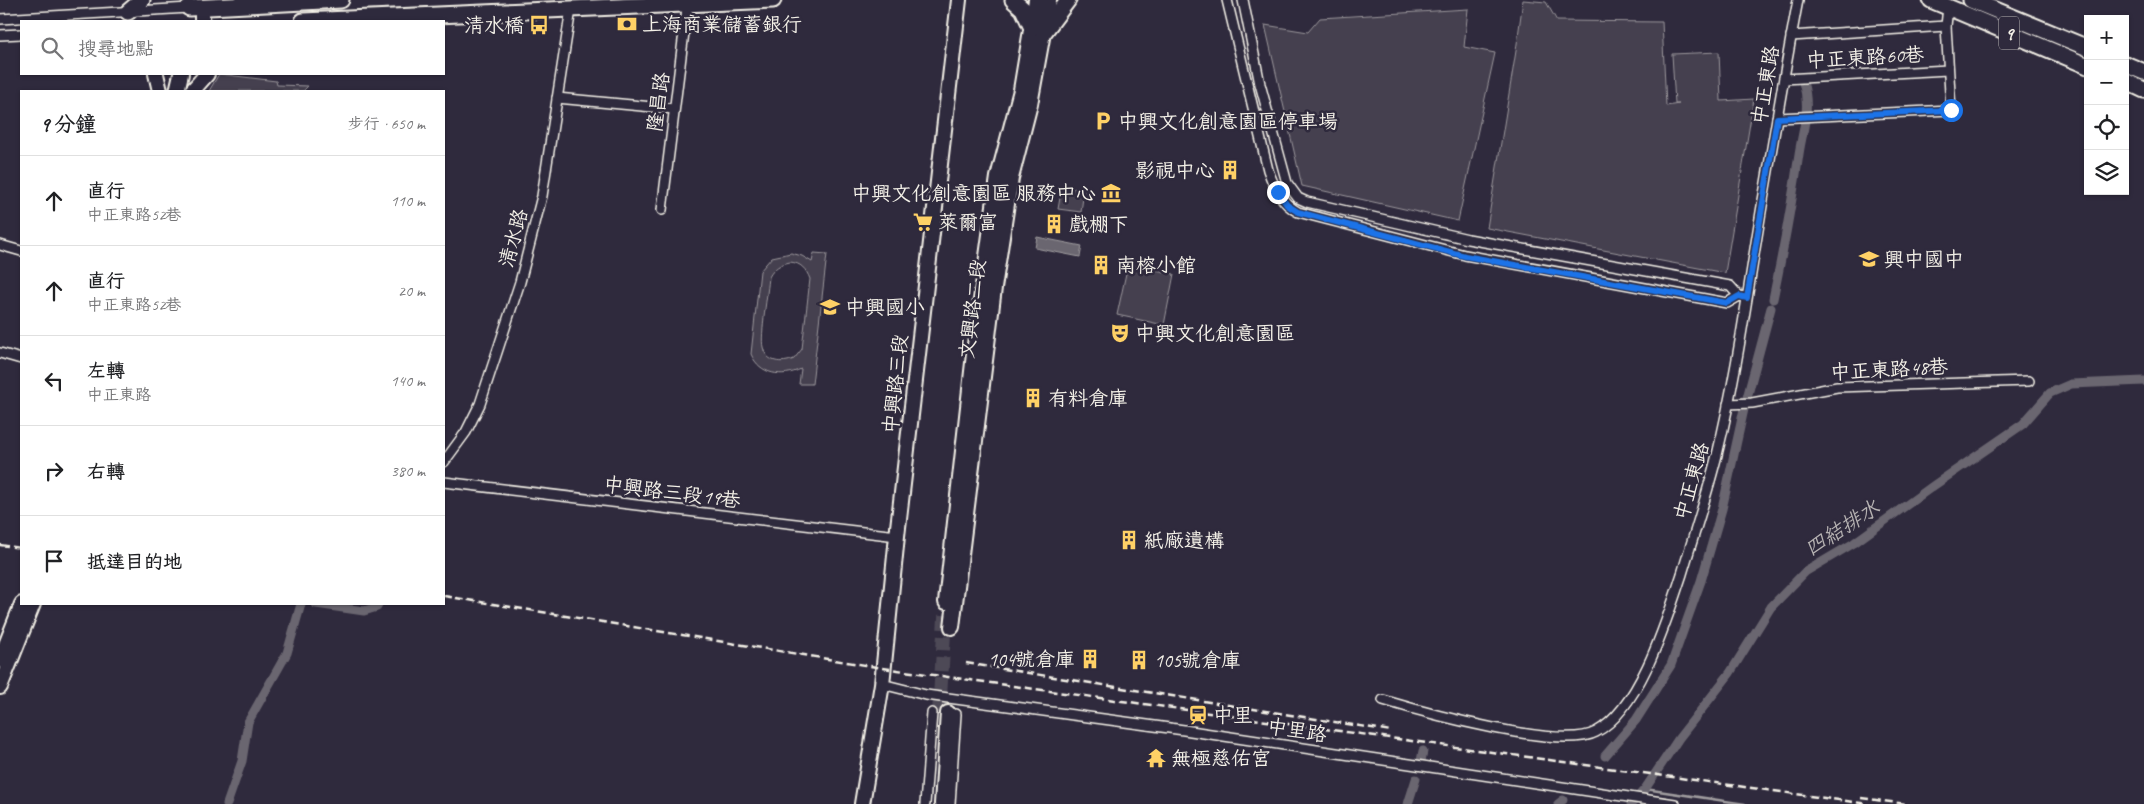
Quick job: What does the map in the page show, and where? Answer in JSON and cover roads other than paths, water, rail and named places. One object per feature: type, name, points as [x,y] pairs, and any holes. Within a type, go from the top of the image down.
[{"type":"main road","points":[[128,12],[142,0]]},
{"type":"main road","points":[[195,7],[257,2],[341,0]]},
{"type":"main road","points":[[325,20],[689,2],[774,0]]},
{"type":"main road","points":[[1013,0],[1038,30],[1068,0]]},
{"type":"main road","name":"9","points":[[1931,0],[2084,64]]},
{"type":"main road","name":"9","points":[[1970,0],[2084,46]]},
{"type":"main road","points":[[2129,66],[2144,72]]},
{"type":"main road","points":[[2129,84],[2144,90]]},
{"type":"street","name":"中興路三段","points":[[862,804],[882,684],[897,536],[959,0]]},
{"type":"street","name":"文興路二段","points":[[952,626],[994,288],[1011,178],[1030,104],[1038,30],[1036,0]]},
{"type":"street","name":"文興路二段","points":[[946,602],[976,336],[998,177],[1038,30],[1049,0]]},
{"type":"street","points":[[1227,0],[1268,170],[1278,192],[1292,208],[1465,256],[1727,303],[1743,297],[1730,286],[1468,239],[1307,202],[1298,198],[1287,183],[1260,84],[1243,0]]},
{"type":"street","name":"中正東路","points":[[1383,700],[1412,709],[1521,733],[1582,738],[1606,726],[1615,718],[1629,699],[1648,664],[1665,626],[1710,479],[1728,404],[1743,297],[1798,0]]},
{"type":"street","name":"隆昌路","points":[[662,210],[689,2]]},
{"type":"street","points":[[0,19],[195,7]]},
{"type":"street","points":[[1777,118],[1951,110],[1946,26],[1948,8]]},
{"type":"street","name":"清水路","points":[[445,461],[466,432],[480,404],[520,282],[542,196],[571,9]]},
{"type":"street","points":[[1791,36],[1946,26]]},
{"type":"street","points":[[0,35],[20,34]]},
{"type":"street","name":"中正東路60巷","points":[[1784,78],[1948,70]]},
{"type":"street","points":[[156,75],[160,90]]},
{"type":"street","points":[[177,90],[181,75]]},
{"type":"street","points":[[193,90],[201,79]]},
{"type":"street","points":[[557,98],[674,109]]},
{"type":"street","points":[[0,245],[20,251]]},
{"type":"street","points":[[0,353],[20,358]]},
{"type":"street","name":"中正東路48巷","points":[[1728,404],[1748,403],[1838,387],[2029,381]]},
{"type":"street","name":"中興路三段19巷","points":[[445,482],[897,536]]},
{"type":"street","points":[[0,660],[22,605]]},
{"type":"street","points":[[0,687],[33,605]]},
{"type":"street","name":"中里路","points":[[882,684],[926,695],[1184,730],[1560,788],[1615,800],[1645,802]]},
{"type":"street","points":[[925,804],[944,713]]},
{"type":"street","points":[[932,804],[944,713]]},
{"type":"street","points":[[942,804],[944,713]]},
{"type":"street","points":[[944,713],[950,804]]},
{"type":"street","points":[[1645,802],[1675,804]]},
{"type":"waterway","points":[[1773,299],[1805,118],[1806,101],[1803,82]]},
{"type":"waterway","points":[[1605,756],[1636,720],[1671,665],[1701,581],[1722,509],[1744,409],[1771,308]]},
{"type":"waterway","name":"四結排水","points":[[1631,804],[1645,789],[1679,738],[1730,673],[1771,607],[1805,572],[1854,543],[2023,424],[2050,393],[2071,384],[2144,381]]},
{"type":"waterway","points":[[227,804],[242,761],[248,722],[287,653],[301,605]]},
{"type":"waterway","points":[[323,605],[364,611],[377,607],[378,605]]},
{"type":"waterway","points":[[1421,761],[1423,751]]},
{"type":"waterway","points":[[1408,804],[1416,779]]},
{"type":"waterway","points":[[1645,789],[1745,804]]},
{"type":"waterway","points":[[1558,804],[1563,800]]},
{"type":"tunnel","points":[[939,713],[946,602]]},
{"type":"railway","points":[[0,545],[20,548]]},
{"type":"railway","points":[[445,596],[883,668],[1868,804]]},
{"type":"railway","points":[[966,663],[1391,731]]},
{"type":"railway","points":[[1861,798],[1906,804]]},
{"type":"place","name":"上海商業儲蓄銀行","points":[[627,24]]},
{"type":"place","name":"清水橋","points":[[539,25]]},
{"type":"place","name":"中興文化創意園區停車場","points":[[1103,121]]},
{"type":"place","name":"影視中心","points":[[1230,170]]},
{"type":"place","name":"中興文化創意園區 服務中心","points":[[1111,193]]},
{"type":"place","name":"萊爾富","points":[[923,222]]},
{"type":"place","name":"戲棚下","points":[[1054,224]]},
{"type":"place","name":"興中國中","points":[[1869,259]]},
{"type":"place","name":"南榕小館","points":[[1101,265]]},
{"type":"place","name":"中興國小","points":[[830,307]]},
{"type":"place","name":"中興文化創意園區","points":[[1120,333]]},
{"type":"place","name":"有料倉庫","points":[[1033,398]]},
{"type":"place","name":"紙廠遺構","points":[[1129,540]]},
{"type":"place","name":"104號倉庫","points":[[1090,659]]},
{"type":"place","name":"105號倉庫","points":[[1139,660]]},
{"type":"place","name":"中里","points":[[1198,715]]},
{"type":"place","name":"無極慈佑宮","points":[[1156,758]]}]
